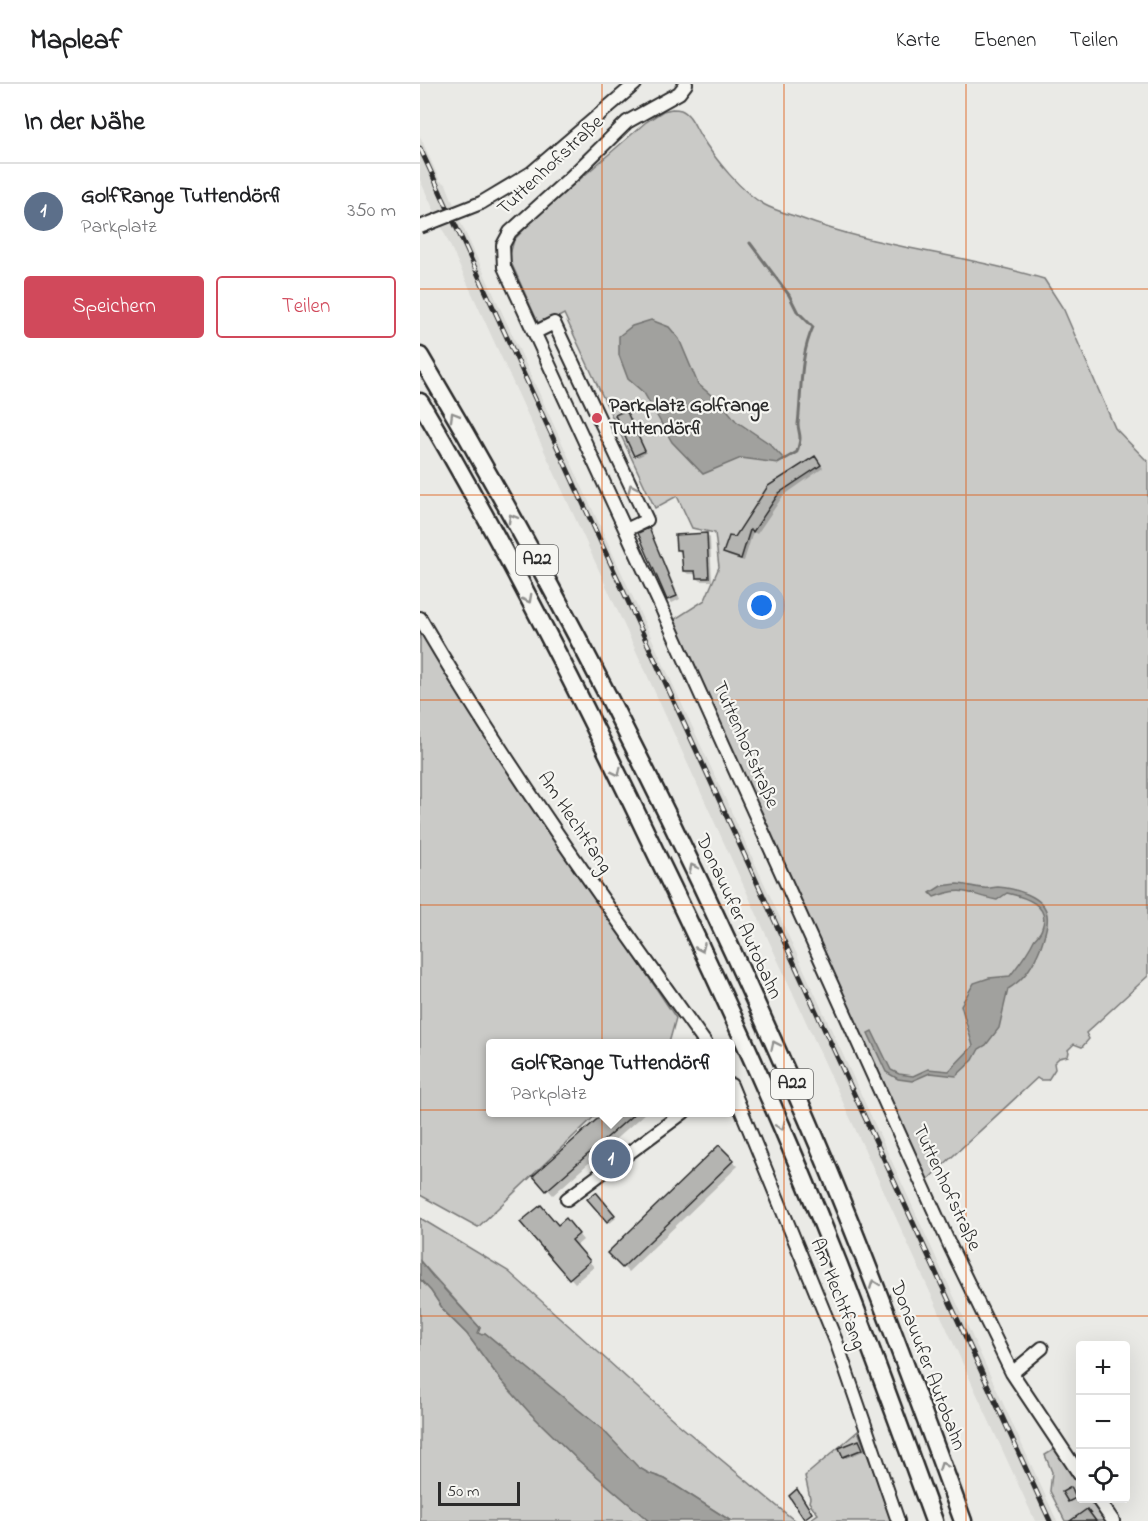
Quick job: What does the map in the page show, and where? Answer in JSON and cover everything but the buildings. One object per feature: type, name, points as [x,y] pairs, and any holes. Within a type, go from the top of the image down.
[{"type":"highway","name":"Donauufer Autobahn","points":[[420,356],[551,586],[707,897],[789,1077],[864,1257],[963,1521]]},
{"type":"highway","name":"A22","points":[[420,402],[454,460],[583,703],[682,907],[764,1085],[838,1264],[934,1521]]},
{"type":"street","points":[[420,228],[482,203],[531,173],[635,84]]},
{"type":"street","name":"Tuttenhofstraße","points":[[686,84],[679,93],[636,116],[616,131],[571,177],[514,227],[505,238],[502,253],[504,267],[536,332],[951,1248],[1012,1373],[1076,1468]]},
{"type":"street","points":[[536,332],[554,323],[647,520],[626,530]]},
{"type":"street","name":"Am Hechtfang","points":[[420,618],[466,697],[624,930],[702,1039]]},
{"type":"street","points":[[691,1023],[693,1039]]},
{"type":"street","name":"Am Hechtfang","points":[[735,1095],[836,1341],[898,1521]]},
{"type":"street","points":[[567,1199],[679,1117]]},
{"type":"street","points":[[1012,1373],[1042,1348]]},
{"type":"street","points":[[1100,1503],[1113,1521]]},
{"type":"shaded area","points":[[681,110],[687,114],[729,174],[747,192],[769,207],[860,237],[1014,270],[1044,279],[1064,310],[1115,428],[1148,462],[1148,976],[1086,1033],[1089,1039],[1082,1047],[1074,1044],[1068,1050],[1068,1056],[1059,1058],[1054,1063],[1055,1069],[1048,1080],[1037,1078],[926,1181],[672,621],[705,600],[719,567],[715,533],[692,528],[677,496],[655,508],[564,314],[540,327],[509,258],[514,240],[533,220],[646,122],[663,111]]},
{"type":"shaded area","points":[[420,136],[440,181],[446,184],[461,223],[1057,1521],[1035,1521],[420,180]]},
{"type":"shaded area","points":[[651,320],[669,327],[679,339],[698,384],[724,406],[736,421],[770,444],[784,459],[778,463],[741,458],[703,474],[672,442],[644,393],[628,379],[619,355],[619,336],[632,326]]},
{"type":"shaded area","points":[[420,628],[514,776],[676,1018],[670,1039],[486,1039],[486,1117],[594,1117],[478,1227],[420,1195]]},
{"type":"shaded area","points":[[957,884],[1004,888],[1020,891],[1035,898],[1045,908],[1047,915],[1045,934],[1032,965],[1019,981],[1008,989],[999,1028],[986,1045],[979,1049],[973,1060],[956,1076],[930,1073],[912,1081],[898,1079],[886,1072],[868,1033],[872,1031],[891,1070],[899,1074],[913,1076],[928,1069],[949,1071],[973,1046],[961,1005],[974,983],[989,978],[1010,976],[1041,930],[1044,920],[1040,908],[1035,903],[1021,897],[1007,893],[997,900],[960,891],[934,897],[930,893],[941,886]]},
{"type":"shaded area","points":[[420,1218],[508,1271],[677,1423],[795,1521],[731,1521],[665,1479],[637,1467],[603,1430],[485,1333],[482,1336],[478,1333],[480,1328],[420,1261]]},
{"type":"shaded area","points":[[420,1261],[480,1328],[478,1333],[482,1335],[485,1333],[603,1430],[638,1467],[665,1479],[731,1521],[649,1521],[577,1459],[530,1413],[500,1379],[467,1334],[445,1312],[420,1279]]},
{"type":"shaded area","points":[[420,1279],[530,1413],[577,1459],[649,1521],[420,1521]]},
{"type":"shaded area","points":[[858,1431],[893,1521],[808,1521],[818,1514],[809,1502],[805,1476]]},
{"type":"shaded area","points":[[1055,1449],[1076,1480],[1076,1503],[1092,1503],[1105,1521],[1065,1521],[1050,1491],[1052,1472],[1045,1455]]},
{"type":"waterway","points":[[750,243],[789,295],[797,311],[813,327],[803,363],[798,424],[799,445],[797,452],[778,463]]},
{"type":"railway","points":[[420,148],[1050,1521]]},
{"type":"place","name":"Parkplatz Golfrange Tuttendörfl","points":[[597,418]]},
{"type":"place","name":"GolfRange Tuttendörfl","points":[[611,1159]]}]
